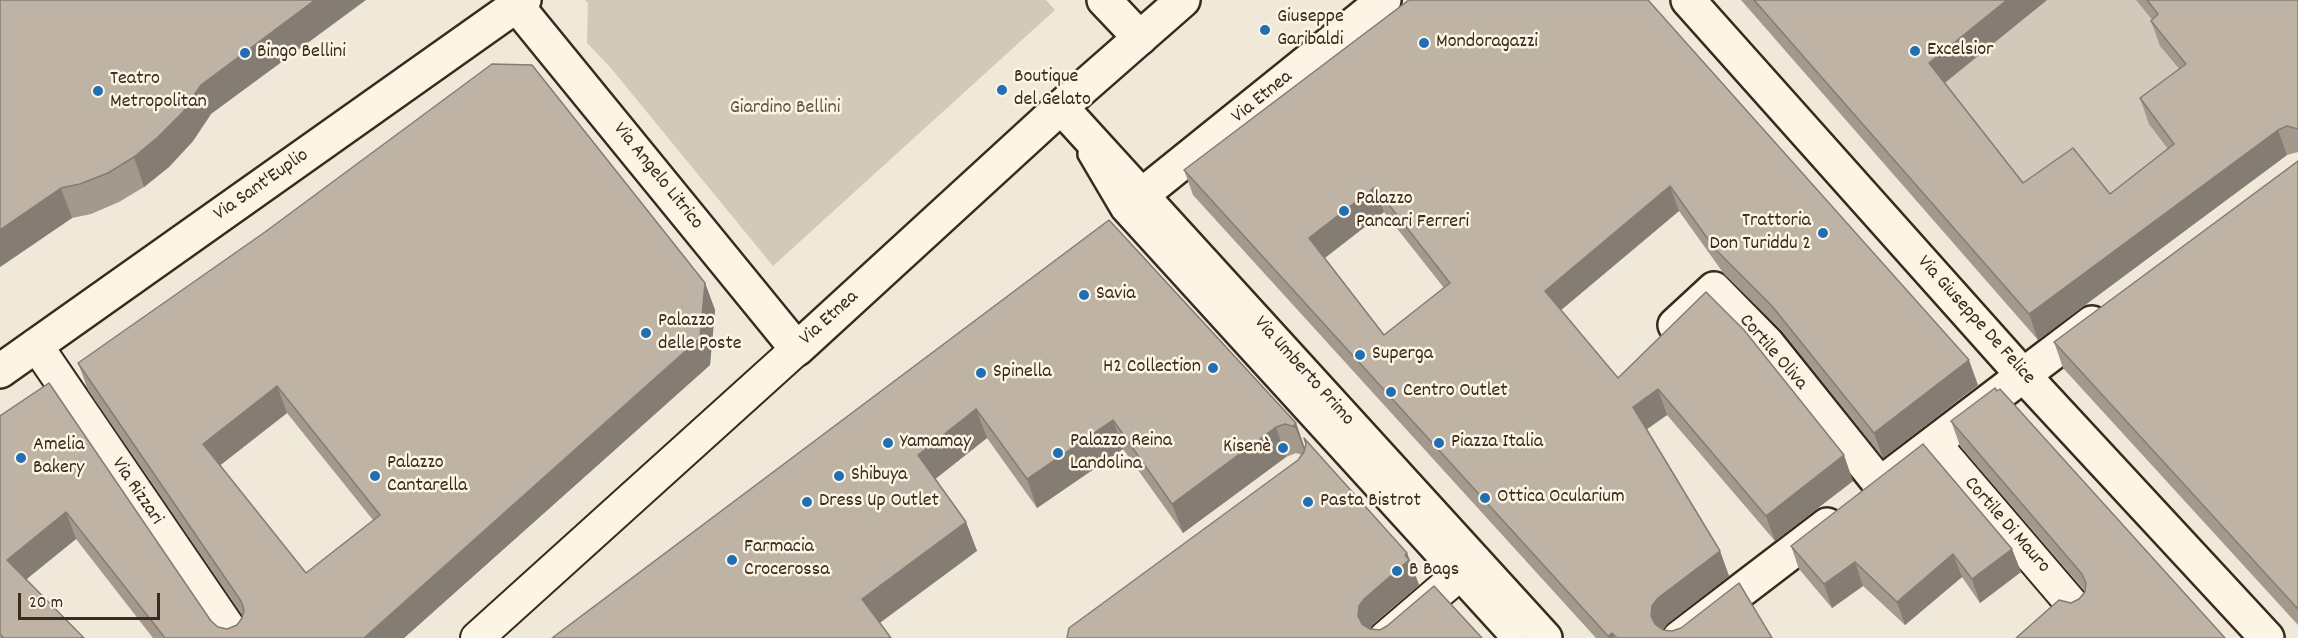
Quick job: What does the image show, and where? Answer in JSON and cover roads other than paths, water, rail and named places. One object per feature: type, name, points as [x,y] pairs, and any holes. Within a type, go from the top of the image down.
[{"type":"street","points":[[1104,0],[1140,38]]},
{"type":"street","name":"Via Etnea","points":[[477,638],[1061,107],[1183,0]]},
{"type":"street","name":"Via Etnea","points":[[1142,195],[1384,0]]},
{"type":"street","name":"Via Giuseppe De Felice","points":[[1688,0],[2023,374],[2266,638]]},
{"type":"street","name":"Via Sant'Euplio","points":[[0,371],[520,3]]},
{"type":"street","name":"Via Angelo Litrico","points":[[520,3],[797,349]]},
{"type":"street","name":"Via Umberto Primo","points":[[1061,107],[1142,195],[1466,569],[1545,638]]},
{"type":"street","name":"Cortile Oliva","points":[[1653,346],[1714,289],[1767,342],[1880,484]]},
{"type":"street","points":[[1679,638],[2112,308]]},
{"type":"street","name":"Via Rizzari","points":[[36,345],[236,638]]},
{"type":"street","name":"Cortile Di Mauro","points":[[1934,442],[2077,610]]},
{"type":"street","points":[[1385,638],[1466,569]]},
{"type":"lane","points":[[1061,107],[1122,210],[1466,569],[1512,638]]},
{"type":"place","name":"Giuseppe Garibaldi","points":[[1265,30]]},
{"type":"place","name":"Mondoragazzi","points":[[1424,43]]},
{"type":"place","name":"Excelsior","points":[[1915,51]]},
{"type":"place","name":"Bingo Bellini","points":[[245,53]]},
{"type":"place","name":"Boutique del Gelato","points":[[1002,90]]},
{"type":"place","name":"Teatro Metropolitan","points":[[98,91]]},
{"type":"place","name":"Palazzo Pancari Ferreri","points":[[1344,211]]},
{"type":"place","name":"Trattoria Don Turiddu 2","points":[[1823,233]]},
{"type":"place","name":"Savia","points":[[1084,295]]},
{"type":"place","name":"Palazzo delle Poste","points":[[646,333]]},
{"type":"place","name":"Superga","points":[[1360,355]]},
{"type":"place","name":"H2 Collection","points":[[1213,368]]},
{"type":"place","name":"Spinella","points":[[981,373]]},
{"type":"place","name":"Centro Outlet","points":[[1391,392]]},
{"type":"place","name":"Yamamay","points":[[888,443]]},
{"type":"place","name":"Piazza Italia","points":[[1439,443]]},
{"type":"place","name":"Kisenè","points":[[1283,448]]},
{"type":"place","name":"Palazzo Reina Landolina","points":[[1058,453]]},
{"type":"place","name":"Amelia Bakery","points":[[21,458]]},
{"type":"place","name":"Palazzo Cantarella","points":[[375,476]]},
{"type":"place","name":"Shibuya","points":[[839,476]]},
{"type":"place","name":"Ottica Ocularium","points":[[1485,498]]},
{"type":"place","name":"Dress Up Outlet","points":[[807,502]]},
{"type":"place","name":"Pasta Bistrot","points":[[1308,502]]},
{"type":"place","name":"Farmacia Crocerossa","points":[[732,560]]},
{"type":"place","name":"B Bags","points":[[1397,571]]},
{"type":"park label","name":"Giardino Bellini","points":[[785,109]]}]
